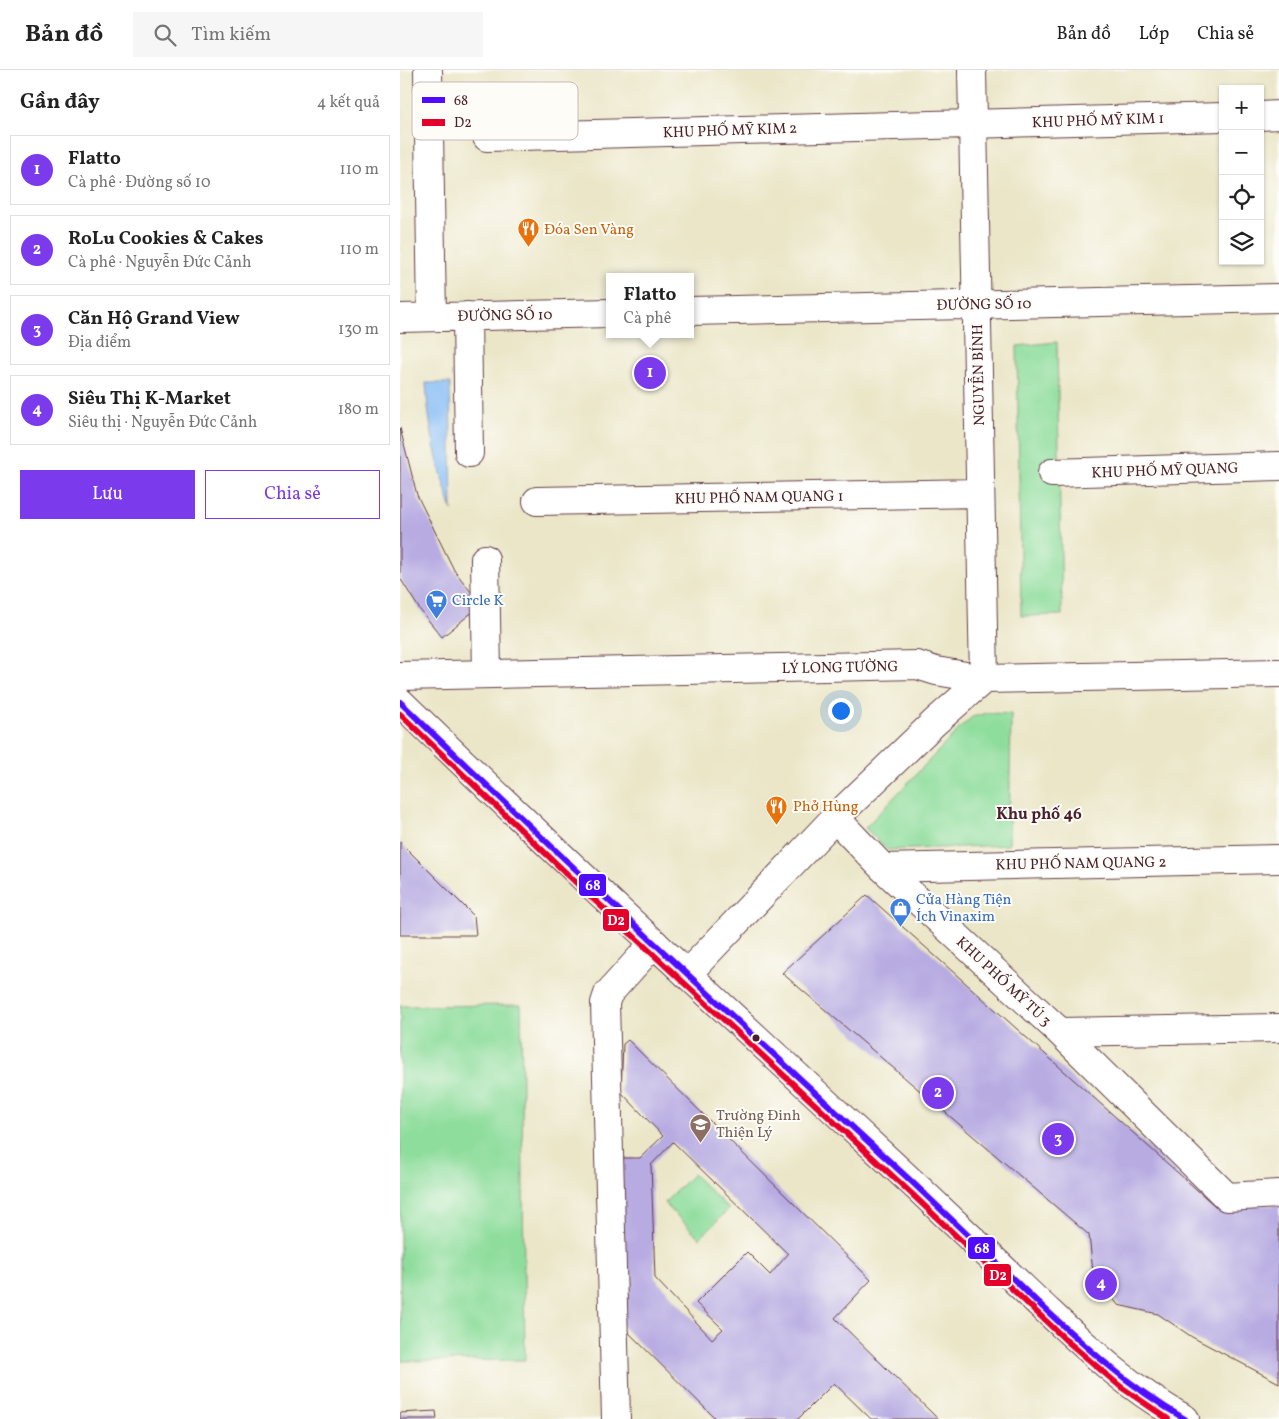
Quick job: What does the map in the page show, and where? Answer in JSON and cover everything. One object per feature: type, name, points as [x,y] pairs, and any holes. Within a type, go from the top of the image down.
[{"type":"street","name":"NGUYỄN BÍNH","points":[[972,70],[984,679]]},
{"type":"street","points":[[1264,116],[1279,115]]},
{"type":"street","name":"KHU PHỐ MỸ KIM 1","points":[[973,123],[1219,116]]},
{"type":"street","name":"KHU PHỐ MỸ KIM 2","points":[[578,134],[973,123]]},
{"type":"street","points":[[429,140],[432,317]]},
{"type":"street","name":"ĐƯỜNG SỐ 10","points":[[694,311],[1279,298]]},
{"type":"street","name":"ĐƯỜNG SỐ 10","points":[[400,318],[606,313]]},
{"type":"street","points":[[467,316],[469,454]]},
{"type":"street","name":"KHU PHỐ MỸ QUANG","points":[[1052,473],[1279,466]]},
{"type":"street","name":"KHU PHỐ NAM QUANG 1","points":[[537,501],[980,493]]},
{"type":"street","points":[[485,559],[486,674]]},
{"type":"street","name":"LÝ LONG TƯỜNG","points":[[400,676],[917,665],[984,679],[1279,673]]},
{"type":"street","points":[[687,974],[835,818],[935,722],[984,679]]},
{"type":"street","points":[[400,702],[687,974],[932,1201],[1089,1351],[1154,1402],[1185,1419]]},
{"type":"street","name":"KHU PHỐ MỸ TÚ 3","points":[[835,818],[883,868],[1060,1032],[1279,1028]]},
{"type":"street","name":"KHU PHỐ NAM QUANG 2","points":[[883,868],[1279,859]]},
{"type":"street","points":[[616,1419],[605,1003],[608,994],[654,943]]},
{"type":"street","points":[[1060,1032],[1227,1197],[1279,1194]]},
{"type":"green space","points":[[1057,342],[1062,615],[1021,616],[1017,346]]},
{"type":"green space","points":[[987,713],[1011,714],[1009,845],[888,850],[865,828],[961,727],[972,717]]},
{"type":"green space","points":[[521,1005],[525,1360],[400,1361],[400,1006]]},
{"type":"green space","points":[[693,1174],[729,1209],[700,1238],[664,1203]]},
{"type":"water","points":[[426,383],[450,383],[452,510],[434,447]]},
{"type":"building","points":[[400,428],[417,495],[454,570],[481,605],[442,637],[420,610],[400,578]]},
{"type":"building","points":[[400,842],[474,916],[476,935],[400,935]]},
{"type":"building","points":[[867,895],[1215,1206],[1279,1205],[1279,1383],[1192,1337],[1158,1314],[1118,1305],[1093,1272],[1089,1235],[782,973]]},
{"type":"building","points":[[628,1040],[871,1280],[835,1318],[938,1419],[871,1419],[834,1383],[798,1419],[716,1419],[619,1323],[610,1158],[640,1158],[663,1136],[621,1092],[623,1044]],"holes":[[[673,1142],[788,1254],[770,1275],[747,1252],[696,1303],[723,1329],[712,1339],[655,1278],[651,1165]]]},
{"type":"building","points":[[436,1411],[437,1419],[400,1419],[400,1413]]},
{"type":"transit line","name":"68","points":[[400,702],[718,1003],[911,1181],[1067,1330],[1123,1377],[1185,1419]]},
{"type":"transit line","name":"D2","points":[[400,714],[587,893],[913,1195],[1067,1341],[1121,1387],[1168,1419]]},
{"type":"place","name":"Đóa Sen Vàng","points":[[528,248]]},
{"type":"place","name":"Flatto","points":[[650,373]]},
{"type":"place","name":"Circle K","points":[[436,619]]},
{"type":"place","name":"Phở Hùng","points":[[777,825]]},
{"type":"place","name":"Cửa Hàng Tiện Ích Vinaxim","points":[[900,927]]},
{"type":"place","name":"RoLu Cookies & Cakes","points":[[938,1093]]},
{"type":"place","name":"Căn Hộ Grand View","points":[[1058,1139]]},
{"type":"place","name":"Trường Đinh Thiện Lý","points":[[700,1143]]},
{"type":"place","name":"Siêu Thị K-Market","points":[[1101,1284]]},
{"type":"district","name":"Khu phố 46","points":[[1039,813]]}]
